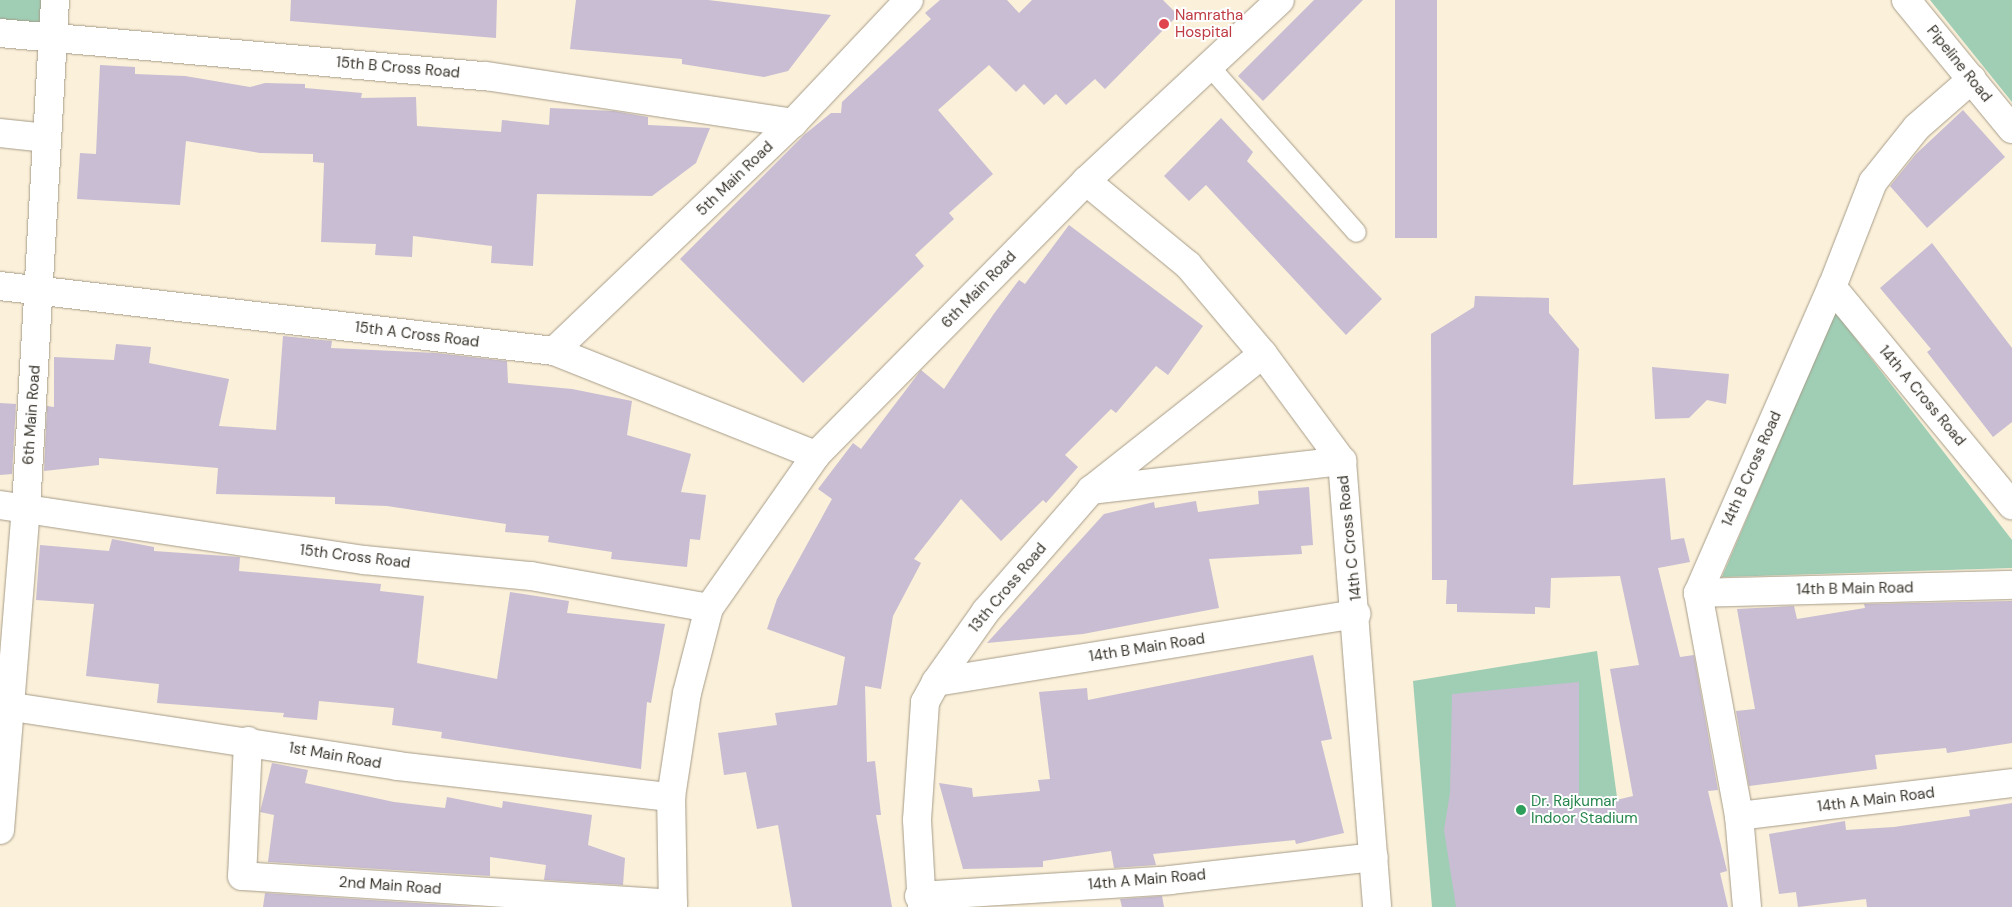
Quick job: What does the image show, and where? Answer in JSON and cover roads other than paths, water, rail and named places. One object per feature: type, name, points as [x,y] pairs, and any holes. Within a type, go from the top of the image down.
[{"type":"street","name":"6th Main Road","points":[[0,830],[13,506],[40,291],[52,38],[56,0]]},
{"type":"street","name":"5th Main Road","points":[[554,351],[793,123],[909,0]]},
{"type":"street","name":"6th Main Road","points":[[709,608],[816,455],[1086,181],[1280,0]]},
{"type":"street","name":"Pipeline Road","points":[[1906,0],[2012,129]]},
{"type":"street","name":"15th B Cross Road","points":[[0,33],[486,76],[793,123]]},
{"type":"street","name":"14th B Cross Road","points":[[1698,593],[1832,287],[1873,182],[1917,127],[1972,79]]},
{"type":"street","points":[[0,133],[47,138]]},
{"type":"street","name":"14th C Cross Road","points":[[1086,181],[1188,266],[1263,354],[1342,461],[1357,614],[1377,907]]},
{"type":"street","name":"15th A Cross Road","points":[[0,286],[554,351],[816,455]]},
{"type":"street","name":"14th A Cross Road","points":[[1832,287],[2012,505]]},
{"type":"street","name":"13th Cross Road","points":[[921,902],[917,820],[925,702],[936,682],[986,611],[1091,490],[1263,354]]},
{"type":"street","points":[[1091,490],[1342,461]]},
{"type":"street","name":"15th Cross Road","points":[[13,506],[364,560],[531,576],[709,608]]},
{"type":"street","name":"14th B Main Road","points":[[1698,593],[2012,585]]},
{"type":"street","points":[[1698,593],[1739,816],[1747,907]]},
{"type":"street","points":[[673,906],[671,797],[687,693],[709,608]]},
{"type":"street","name":"14th B Main Road","points":[[936,682],[1357,614]]},
{"type":"street","name":"1st Main Road","points":[[4,705],[248,741],[397,766],[671,797]]},
{"type":"street","name":"2nd Main Road","points":[[248,741],[242,876],[673,906]]},
{"type":"street","name":"14th A Main Road","points":[[1739,816],[2012,783]]},
{"type":"street","name":"14th A Main Road","points":[[921,902],[1170,880],[1374,857]]},
{"type":"lane","points":[[1210,67],[1356,232]]},
{"type":"place","name":"Namratha Hospital","points":[[1164,24]]},
{"type":"place","name":"Dr. Rajkumar Indoor Stadium","points":[[1521,810]]}]
